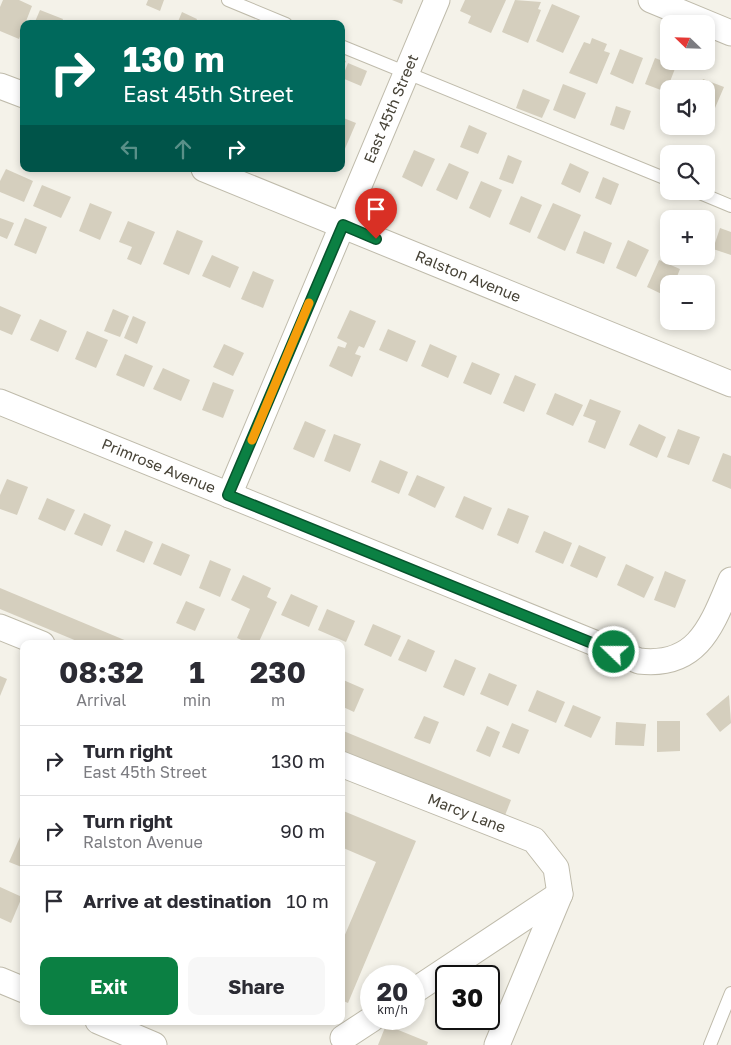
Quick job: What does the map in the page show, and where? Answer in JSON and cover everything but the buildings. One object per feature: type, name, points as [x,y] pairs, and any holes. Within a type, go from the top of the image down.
[{"type":"street","name":"East 45th Street","points":[[228,495],[437,0]]},
{"type":"street","points":[[651,0],[731,33]]},
{"type":"street","points":[[0,86],[20,94]]},
{"type":"street","name":"Ralston Avenue","points":[[211,172],[731,384]]},
{"type":"street","name":"Primrose Avenue","points":[[0,402],[630,658],[656,662],[680,655],[702,640],[711,627],[731,580]]},
{"type":"street","points":[[0,627],[32,640]]},
{"type":"street","name":"Marcy Lane","points":[[345,766],[534,840],[556,868],[560,894]]},
{"type":"street","points":[[425,984],[560,894]]},
{"type":"street","points":[[496,1045],[560,894]]},
{"type":"street","points":[[0,980],[20,988]]},
{"type":"street","points":[[107,1025],[154,1045]]},
{"type":"street","points":[[337,1043],[360,1027]]},
{"type":"lane","points":[[228,0],[276,20]]},
{"type":"lane","points":[[345,48],[660,176]]},
{"type":"lane","points":[[715,199],[731,206]]},
{"type":"lane","points":[[710,1045],[731,994]]},
{"type":"slow traffic","points":[[252,440],[309,303]]},
{"type":"route","points":[[376,239],[343,225],[228,495],[614,652]]}]
